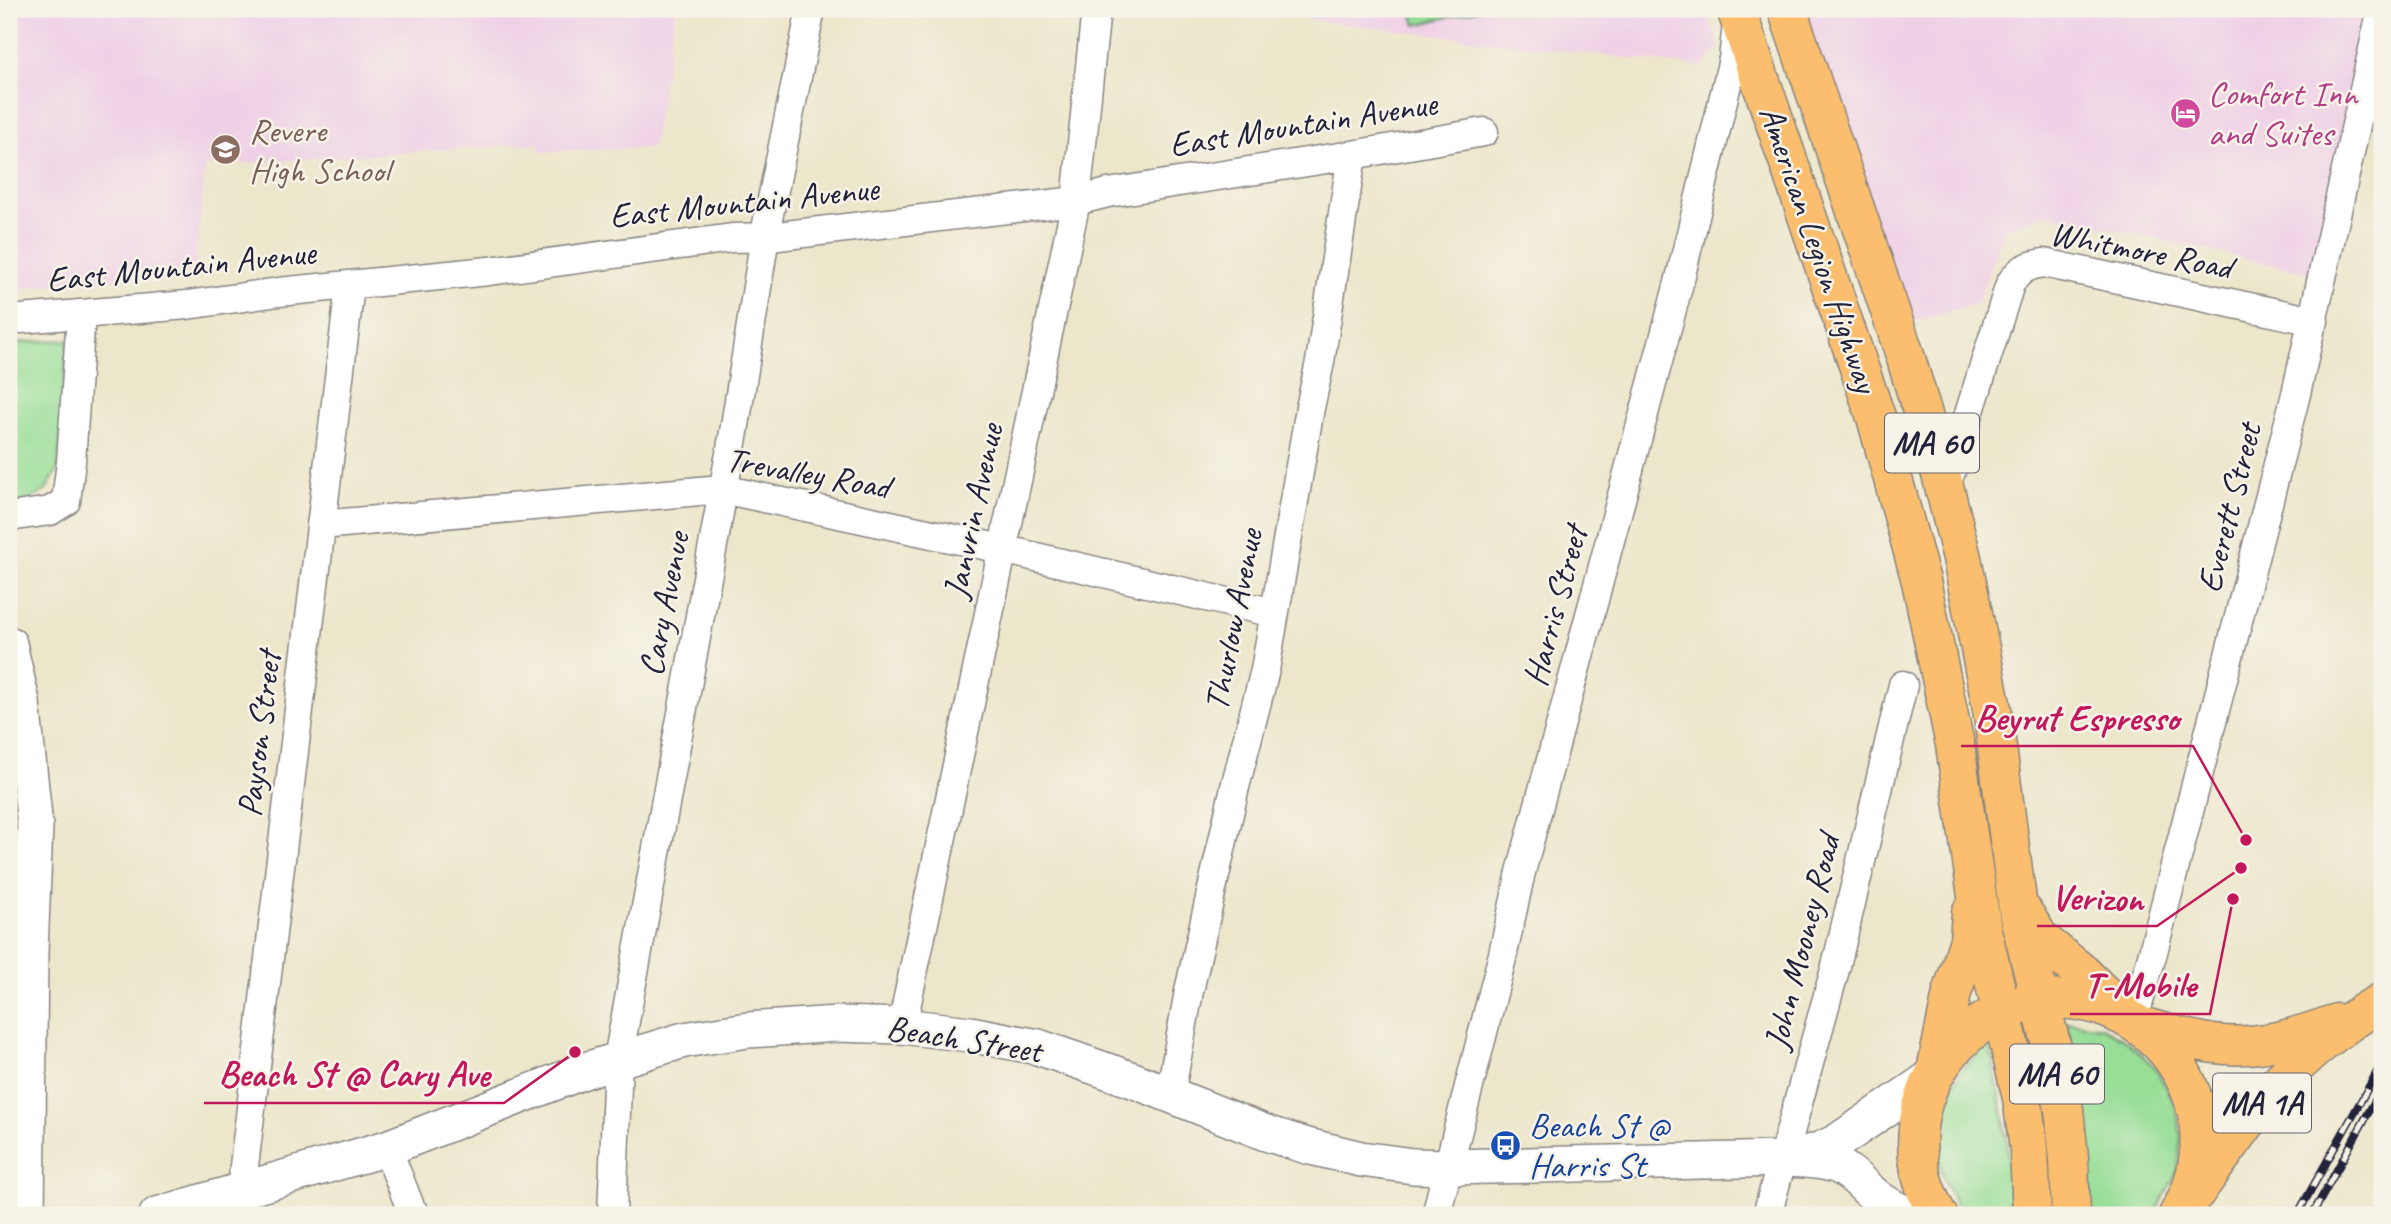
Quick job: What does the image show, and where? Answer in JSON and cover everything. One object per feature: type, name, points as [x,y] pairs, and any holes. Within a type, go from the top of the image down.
[{"type":"highway","name":"American Legion Highway","points":[[1787,9],[1904,352],[1945,490],[1968,584],[2005,799],[2015,893],[2056,1068],[2068,1147],[2071,1215]]},
{"type":"highway","name":"American Legion Highway","points":[[1737,12],[1840,307],[1892,471],[1921,581],[1946,693],[1985,947],[2018,1079],[2029,1149],[2032,1215]]},
{"type":"highway","points":[[1934,1074],[1952,993],[1969,940],[1973,873]]},
{"type":"highway","points":[[2015,893],[2023,913],[2040,939],[2165,1048],[2189,1086],[2196,1109],[2200,1144],[2191,1190],[2180,1213]]},
{"type":"highway","name":"MA 1A","points":[[1938,1215],[1923,1180],[1917,1141],[1921,1108],[1934,1074],[1964,1036],[2002,1012],[2040,1002],[2064,1000],[2086,1003],[2108,1009],[2134,1022],[2211,1044],[2244,1045],[2290,1038],[2372,1007]]},
{"type":"highway","name":"MA 1A","points":[[2180,1213],[2260,1104],[2312,1053],[2372,1007]]},
{"type":"street","name":"Cary Avenue","points":[[612,1215],[618,1059],[734,432],[765,237],[811,9]]},
{"type":"street","name":"Janvrin Avenue","points":[[902,1026],[1076,201],[1096,9]]},
{"type":"street","name":"Everett Street","points":[[2134,1022],[2314,321],[2382,9]]},
{"type":"street","name":"Harris Street","points":[[1436,1215],[1502,958],[1521,872],[1670,317],[1733,59],[1737,12]]},
{"type":"street","name":"East Mountain Avenue","points":[[9,320],[187,305],[279,292],[489,271],[732,238],[765,237],[1076,201],[1108,193],[1484,132]]},
{"type":"street","name":"Thurlow Avenue","points":[[1170,1095],[1189,991],[1235,787],[1265,670],[1320,362],[1352,155]]},
{"type":"street","name":"Whitmore Road","points":[[1945,490],[2010,284],[2018,272],[2029,265],[2044,263],[2314,321]]},
{"type":"street","name":"Payson Street","points":[[241,1191],[350,286]]},
{"type":"street","points":[[9,517],[50,511],[66,501],[81,314]]},
{"type":"street","name":"Trevalley Road","points":[[321,525],[722,489],[1002,549],[1274,613]]},
{"type":"street","points":[[9,644],[22,702],[35,826],[21,880],[30,953],[27,1215]]},
{"type":"street","name":"John Mooney Road","points":[[1767,1215],[1836,966],[1903,685]]},
{"type":"street","name":"Beach Street","points":[[157,1215],[387,1148],[618,1059],[684,1040],[748,1030],[838,1024],[902,1026],[970,1034],[1038,1047],[1266,1133],[1326,1151],[1396,1164],[1448,1167],[1783,1159],[1818,1162],[1838,1166],[1849,1172],[1879,1198],[1911,1215]]},
{"type":"street","name":"Beach Street","points":[[1783,1159],[1819,1150],[1837,1142],[1934,1074]]},
{"type":"street","points":[[387,1148],[411,1209],[416,1215]]},
{"type":"shaded area","name":"Revere High School","points":[[9,9],[676,9],[652,148],[540,152],[539,143],[205,166],[195,272],[9,289]]},
{"type":"shaded area","points":[[1260,9],[1706,9],[1719,47],[1703,67],[1321,21]]},
{"type":"shaded area","points":[[1803,9],[2373,9],[2310,273],[2043,214],[2003,231],[1978,303],[1907,324]]},
{"type":"green space","points":[[1412,9],[1481,9],[1416,25]]},
{"type":"green space","points":[[68,340],[58,469],[45,491],[30,500],[9,505],[9,343]]},
{"type":"green space","points":[[2067,1022],[2102,1027],[2122,1038],[2155,1067],[2175,1104],[2181,1134],[2178,1169],[2155,1215],[2089,1215],[2088,1139]]},
{"type":"green space","points":[[1989,1043],[2004,1120],[2011,1215],[1963,1215],[1945,1181],[1937,1145],[1938,1128],[1949,1092],[1959,1075]]},
{"type":"railway","points":[[2297,1215],[2382,1063]]},
{"type":"railway","points":[[2312,1215],[2382,1088]]},
{"type":"place","name":"Comfort Inn and Suites","points":[[2185,113]]},
{"type":"place","name":"Revere High School","points":[[226,150]]},
{"type":"place","name":"Beyrut Espresso","points":[[2246,840]]},
{"type":"place","name":"Verizon","points":[[2241,868]]},
{"type":"place","name":"T-Mobile","points":[[2233,899]]},
{"type":"place","name":"Beach St @ Cary Ave","points":[[575,1052]]},
{"type":"place","name":"Beach St @ Harris St","points":[[1506,1145]]}]
